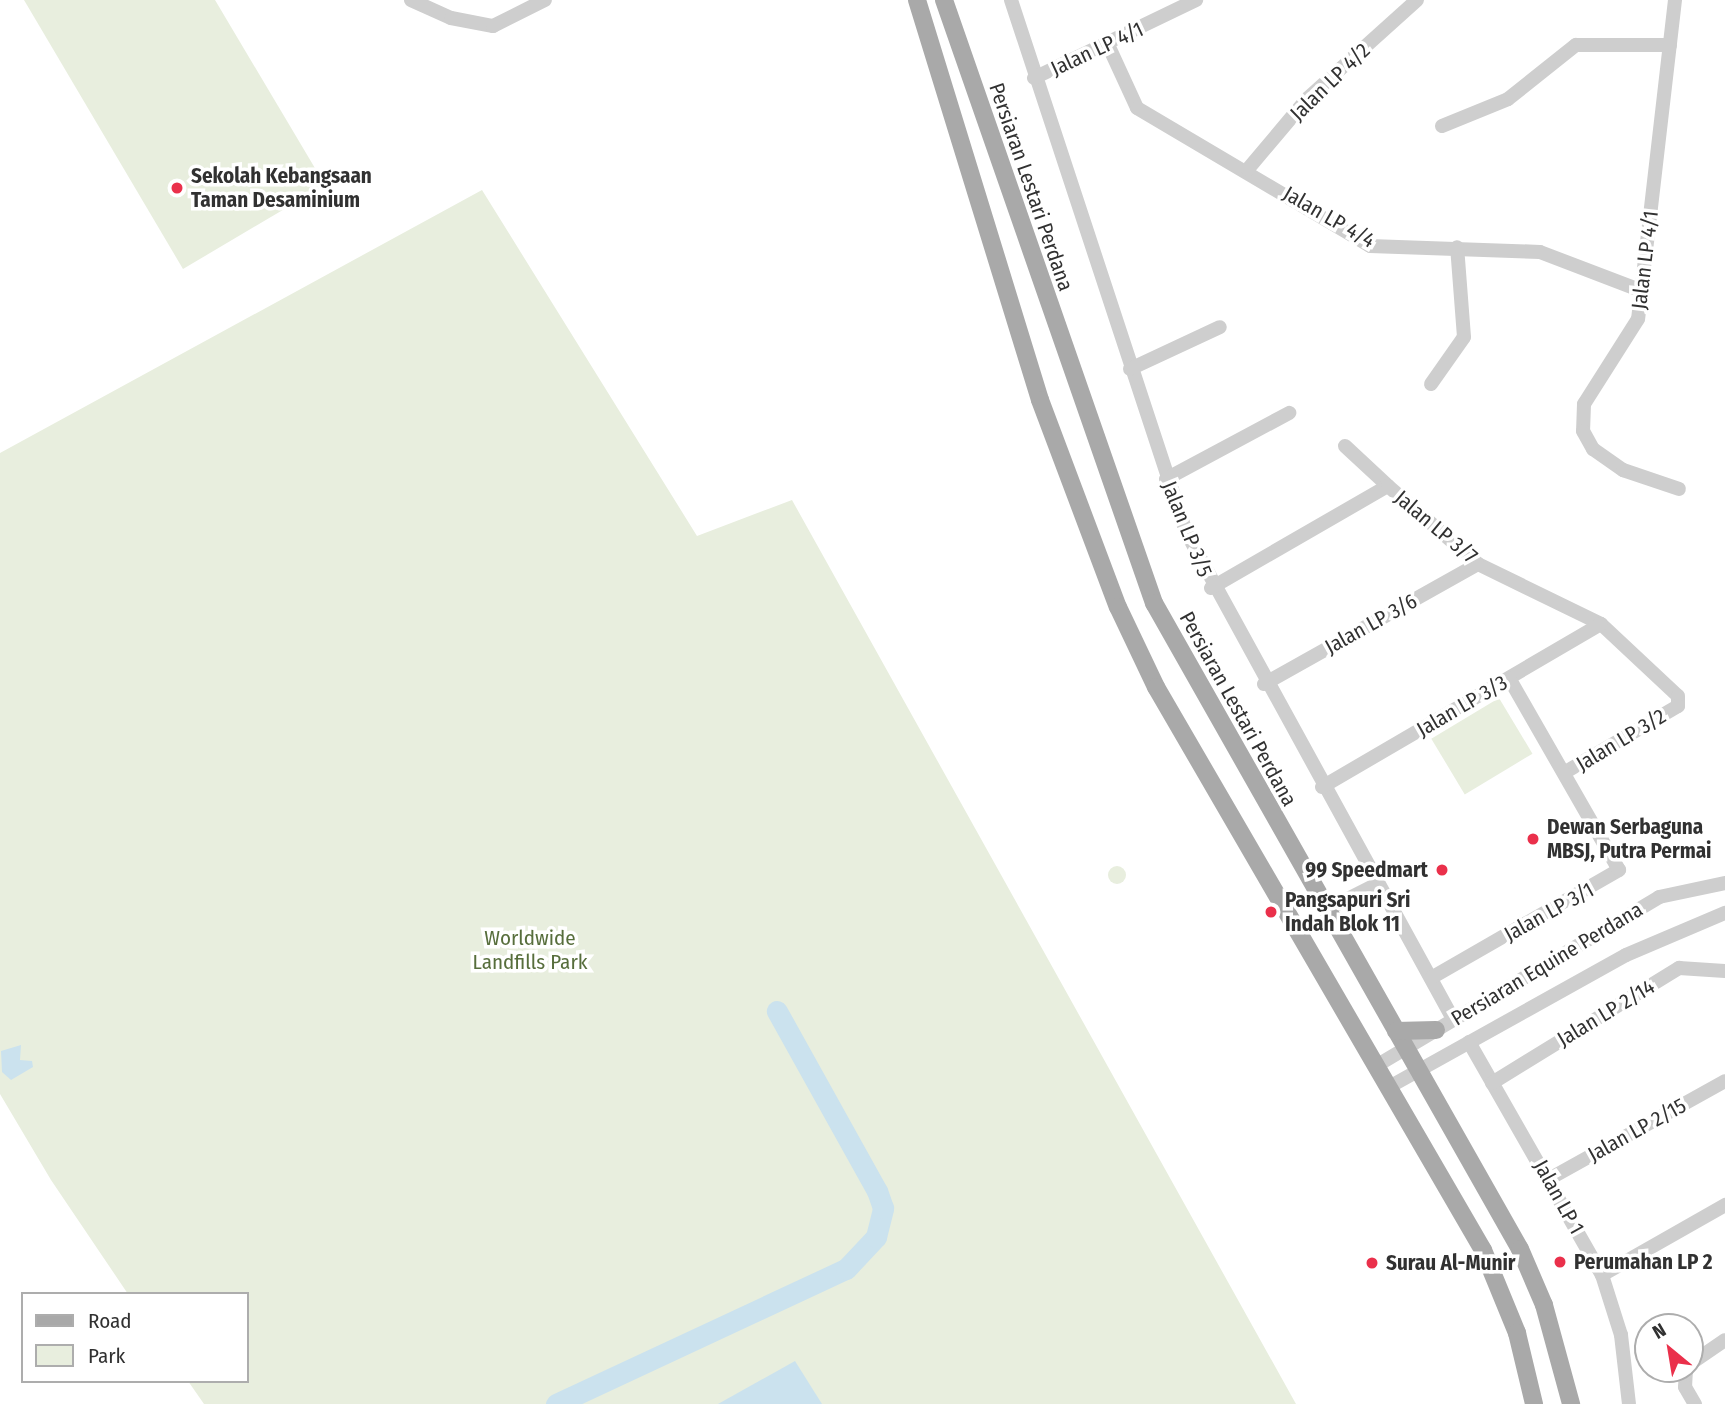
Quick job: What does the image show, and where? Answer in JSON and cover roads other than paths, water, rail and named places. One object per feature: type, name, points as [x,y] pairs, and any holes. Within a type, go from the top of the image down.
[{"type":"main road","points":[[917,0],[1040,400],[1118,607],[1156,687],[1483,1250],[1517,1334],[1534,1404]]},
{"type":"main road","name":"Persiaran Lestari Perdana","points":[[944,0],[1153,603],[1520,1249],[1544,1306],[1572,1404]]},
{"type":"main road","points":[[1396,1031],[1436,1030]]},
{"type":"street","points":[[411,0],[493,26],[545,0]]},
{"type":"street","name":"Jalan LP 3/5","points":[[1011,0],[1034,78],[1166,479],[1211,588],[1453,1019]]},
{"type":"street","name":"Jalan LP 4/1","points":[[1034,78],[1109,47],[1196,0]]},
{"type":"street","name":"Jalan LP 4/2","points":[[1248,169],[1307,99],[1417,0]]},
{"type":"street","name":"Jalan LP 4/1","points":[[1675,0],[1642,291],[1621,354],[1584,404],[1583,431],[1593,449],[1623,470],[1679,489]]},
{"type":"street","points":[[1442,126],[1508,99],[1576,44],[1670,45]]},
{"type":"street","name":"Jalan LP 4/4","points":[[1109,47],[1137,108],[1248,169],[1370,246],[1540,252],[1642,291]]},
{"type":"street","points":[[1431,384],[1464,337],[1457,247]]},
{"type":"street","points":[[1130,369],[1220,327]]},
{"type":"street","points":[[1166,479],[1289,413]]},
{"type":"street","points":[[1345,446],[1388,485]]},
{"type":"street","name":"Jalan LP 3/7","points":[[1211,588],[1388,485],[1478,564],[1601,624],[1678,696],[1678,706]]},
{"type":"street","name":"Jalan LP 3/6","points":[[1264,684],[1478,564]]},
{"type":"street","name":"Jalan LP 3/3","points":[[1322,787],[1601,624]]},
{"type":"street","name":"Jalan LP 3/1","points":[[1431,978],[1619,870],[1509,678]]},
{"type":"street","name":"Jalan LP 3/2","points":[[1564,773],[1678,706]]},
{"type":"street","name":"Persiaran Equine Perdana","points":[[1377,1066],[1659,897],[1725,883]]},
{"type":"street","points":[[1326,910],[1377,884]]},
{"type":"street","name":"Persiaran Equine Perdana","points":[[1389,1087],[1687,924],[1725,913]]},
{"type":"street","name":"Jalan LP 2/14","points":[[1492,1083],[1679,968],[1725,971]]},
{"type":"street","name":"Jalan LP 1","points":[[1469,1042],[1602,1275],[1621,1335],[1629,1404]]},
{"type":"street","name":"Jalan LP 2/15","points":[[1549,1179],[1725,1081]]},
{"type":"street","points":[[1602,1275],[1725,1205]]},
{"type":"street","points":[[1704,1354],[1725,1340]]},
{"type":"street","points":[[1685,1383],[1695,1404]]},
{"type":"water","points":[[21,1045],[20,1060],[32,1061],[33,1067],[11,1080],[2,1072],[1,1051]]},
{"type":"water","points":[[795,1361],[822,1404],[718,1404]]},
{"type":"waterway","points":[[556,1404],[846,1269],[876,1237],[883,1208],[877,1191],[777,1011]]},
{"type":"place","name":"Sekolah Kebangsaan Taman Desaminium","points":[[177,188]]},
{"type":"place","name":"Dewan Serbaguna MBSJ, Putra Permai","points":[[1533,839]]},
{"type":"place","name":"99 Speedmart","points":[[1442,870]]},
{"type":"place","name":"Pangsapuri Sri Indah Blok 11","points":[[1271,912]]},
{"type":"place","name":"Perumahan LP 2","points":[[1560,1262]]},
{"type":"place","name":"Surau Al-Munir","points":[[1372,1263]]},
{"type":"park label","name":"Worldwide Landfills Park","points":[[530,950]]}]
